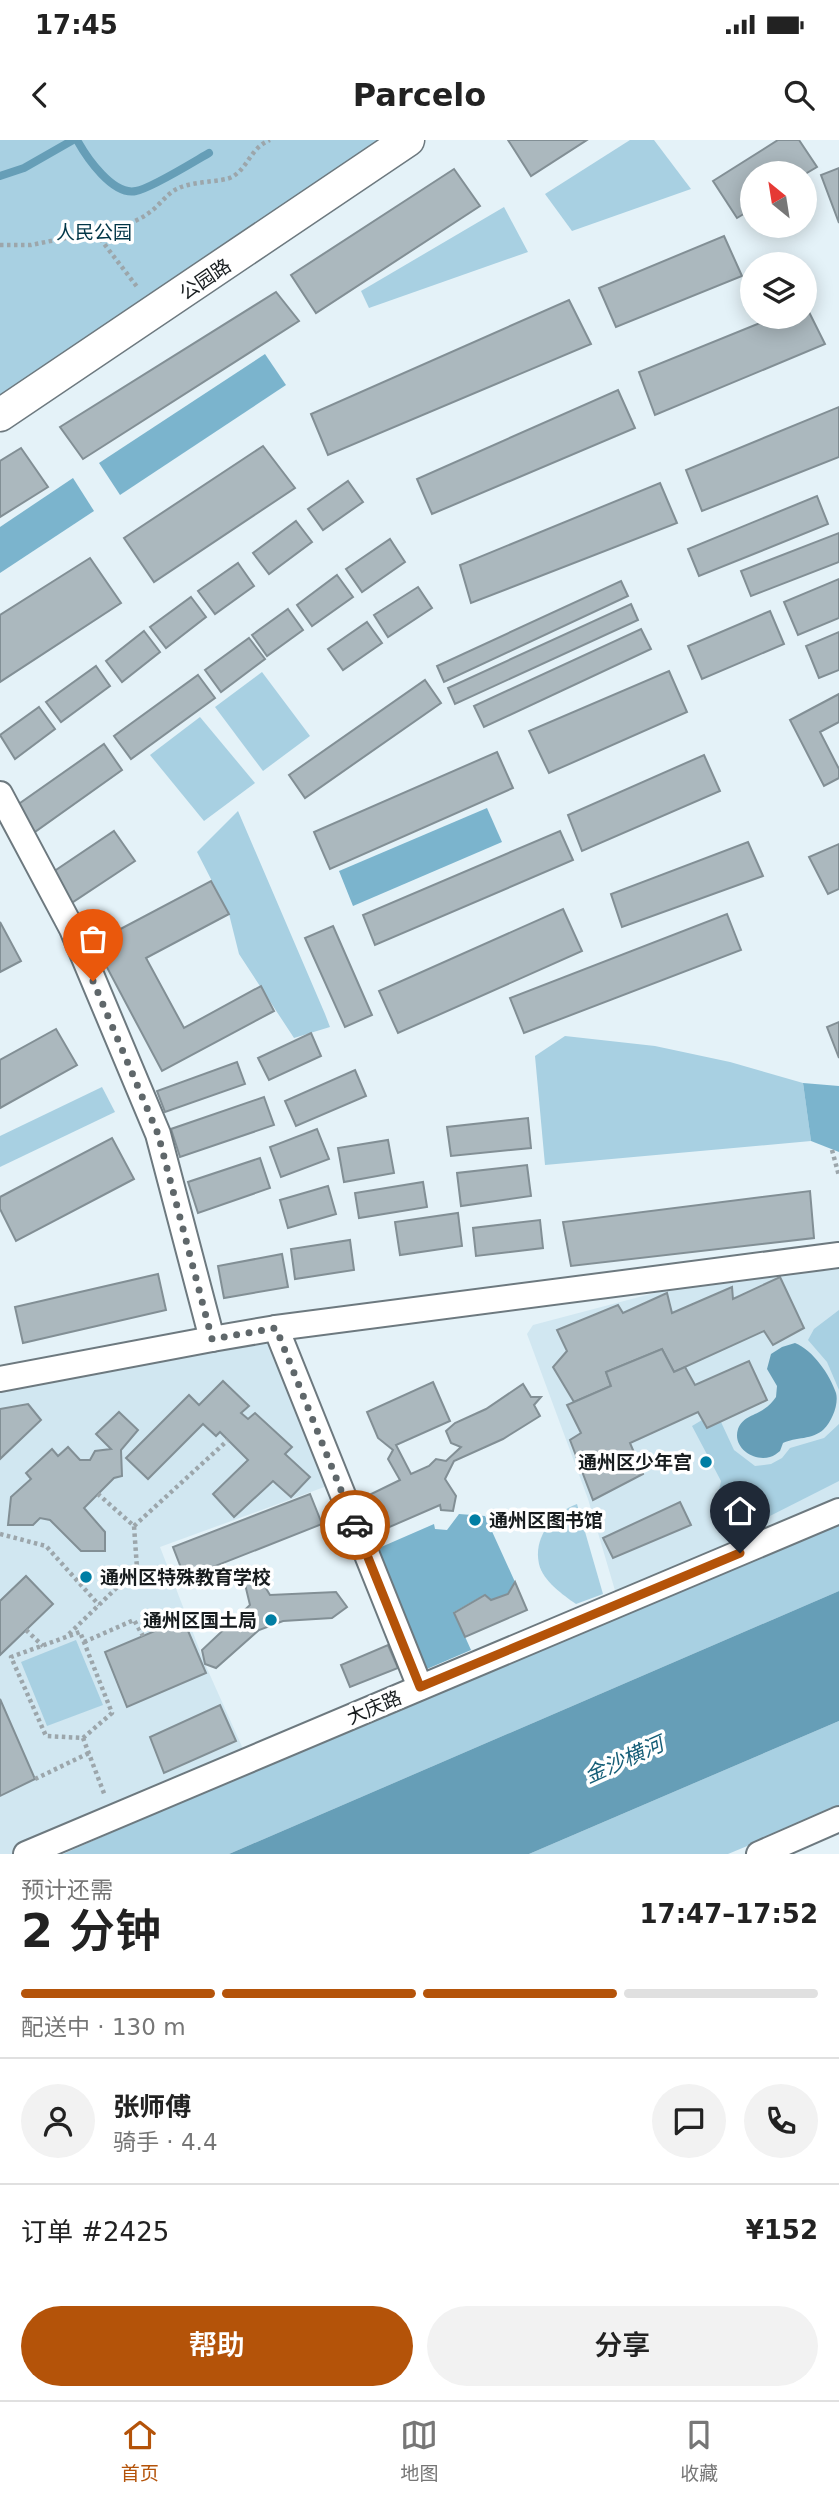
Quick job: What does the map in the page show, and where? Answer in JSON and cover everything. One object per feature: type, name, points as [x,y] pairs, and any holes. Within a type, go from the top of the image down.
[{"type":"street","name":"公园路","points":[[0,415],[408,140]]},
{"type":"street","points":[[0,794],[72,929],[158,1134],[212,1339]]},
{"type":"street","points":[[0,1379],[276,1328],[839,1255]]},
{"type":"street","points":[[276,1328],[420,1687]]},
{"type":"street","name":"大庆路","points":[[26,1854],[839,1511]]},
{"type":"street","points":[[758,1854],[839,1819]]},
{"type":"path","points":[[0,245],[32,244],[127,226],[150,213],[177,188],[232,177],[258,145],[270,140]]},
{"type":"path","points":[[95,232],[156,312]]},
{"type":"path","points":[[832,1150],[839,1176]]},
{"type":"path","points":[[134,1526],[228,1440]]},
{"type":"path","points":[[66,1637],[137,1569],[134,1526],[98,1494]]},
{"type":"path","points":[[0,1534],[46,1546],[99,1605]]},
{"type":"path","points":[[84,1642],[134,1620],[143,1636]]},
{"type":"path","points":[[26,1630],[43,1646]]},
{"type":"path","points":[[80,1632],[112,1713],[83,1738],[46,1736],[11,1657],[66,1637],[80,1632]]},
{"type":"path","points":[[83,1738],[113,1816]]},
{"type":"path","points":[[35,1779],[89,1753]]},
{"type":"shaded area","points":[[265,354],[286,385],[120,495],[99,463]]},
{"type":"shaded area","points":[[73,478],[94,511],[0,573],[0,527]]},
{"type":"shaded area","points":[[487,808],[502,842],[353,906],[339,871]]},
{"type":"shaded area","points":[[803,1083],[839,1086],[839,1152],[811,1141]]},
{"type":"shaded area","name":"通州区少年宫","points":[[839,1266],[839,1511],[619,1604],[588,1499],[527,1334],[533,1325],[662,1291]]},
{"type":"shaded area","name":"通州区特殊教育学校","points":[[276,1328],[338,1482],[160,1547],[205,1664],[248,1760],[21,1854],[0,1854],[0,1379]]},
{"type":"shaded area","points":[[459,1514],[485,1516],[515,1582],[508,1594],[491,1600],[484,1595],[454,1612],[471,1650],[420,1672],[372,1551],[434,1524],[435,1529],[447,1530]]},
{"type":"green space","name":"人民公园","points":[[0,140],[396,140],[0,407]]},
{"type":"green space","points":[[630,140],[654,140],[691,189],[572,231],[545,194]]},
{"type":"green space","points":[[504,207],[528,252],[369,308],[361,291]]},
{"type":"green space","points":[[262,672],[310,736],[263,771],[215,707]]},
{"type":"green space","points":[[200,717],[255,783],[204,821],[150,755]]},
{"type":"green space","points":[[238,811],[330,1027],[294,1038],[239,954],[229,914],[197,852]]},
{"type":"green space","points":[[565,1036],[655,1046],[730,1062],[803,1083],[811,1141],[545,1165],[535,1056]]},
{"type":"green space","points":[[102,1087],[115,1112],[0,1167],[0,1136]]},
{"type":"green space","points":[[839,1310],[839,1390],[827,1362],[808,1340],[814,1329]]},
{"type":"green space","points":[[702,1420],[707,1428],[721,1422],[734,1450],[755,1466],[771,1464],[782,1458],[790,1448],[824,1438],[839,1424],[839,1481],[762,1520],[742,1507],[722,1505],[718,1495],[721,1481],[692,1426]]},
{"type":"green space","points":[[577,1504],[603,1594],[576,1604],[554,1587],[545,1576],[538,1554],[539,1544],[547,1527],[560,1513]]},
{"type":"green space","points":[[839,1511],[839,1591],[229,1854],[63,1854]]},
{"type":"green space","points":[[76,1640],[103,1705],[47,1726],[21,1662]]},
{"type":"green space","points":[[839,1721],[839,1808],[728,1854],[529,1854]]},
{"type":"water","points":[[795,1343],[814,1357],[830,1379],[837,1397],[834,1412],[820,1433],[783,1443],[780,1451],[771,1457],[751,1455],[741,1448],[738,1442],[738,1429],[743,1421],[766,1408],[776,1397],[777,1386],[767,1369],[771,1354]]},
{"type":"water","name":"金沙横河","points":[[839,1591],[839,1721],[529,1854],[229,1854]]},
{"type":"building","points":[[508,140],[587,140],[531,176]]},
{"type":"building","points":[[778,140],[799,140],[813,161],[745,161]]},
{"type":"building","points":[[740,164],[740,216],[737,218],[713,181]]},
{"type":"building","points":[[839,168],[839,223],[821,175]]},
{"type":"building","points":[[454,169],[480,206],[316,313],[291,275]]},
{"type":"building","points":[[724,236],[740,272],[740,277],[616,327],[599,288]]},
{"type":"building","points":[[276,292],[299,321],[83,459],[60,427]]},
{"type":"building","points":[[569,300],[591,344],[328,455],[311,414]]},
{"type":"building","points":[[817,328],[825,344],[655,415],[639,372],[745,329]]},
{"type":"building","points":[[618,390],[635,428],[432,514],[417,479]]},
{"type":"building","points":[[839,407],[839,457],[702,511],[686,470]]},
{"type":"building","points":[[263,446],[295,488],[154,582],[124,538]]},
{"type":"building","points":[[21,448],[48,487],[0,517],[0,461]]},
{"type":"building","points":[[348,481],[363,502],[323,530],[308,509]]},
{"type":"building","points":[[660,483],[677,523],[471,603],[460,565]]},
{"type":"building","points":[[817,496],[828,524],[699,576],[688,549]]},
{"type":"building","points":[[296,521],[312,542],[269,574],[253,553]]},
{"type":"building","points":[[839,533],[839,562],[751,596],[741,571]]},
{"type":"building","points":[[390,539],[405,562],[362,592],[346,569]]},
{"type":"building","points":[[90,558],[121,603],[0,682],[0,615]]},
{"type":"building","points":[[238,563],[254,586],[215,614],[198,591]]},
{"type":"building","points":[[337,575],[353,597],[312,626],[297,605]]},
{"type":"building","points":[[839,579],[839,618],[798,635],[784,602]]},
{"type":"building","points":[[621,581],[628,596],[444,682],[437,666]]},
{"type":"building","points":[[418,587],[432,608],[388,637],[374,615]]},
{"type":"building","points":[[191,597],[206,617],[166,648],[150,627]]},
{"type":"building","points":[[631,604],[638,620],[455,704],[448,688]]},
{"type":"building","points":[[288,609],[303,630],[267,656],[252,635]]},
{"type":"building","points":[[770,611],[784,644],[702,679],[688,646]]},
{"type":"building","points":[[367,622],[382,643],[343,670],[328,649]]},
{"type":"building","points":[[641,629],[651,649],[484,727],[474,706]]},
{"type":"building","points":[[144,631],[160,652],[122,682],[106,661]]},
{"type":"building","points":[[839,632],[839,670],[819,678],[806,646]]},
{"type":"building","points":[[249,638],[265,659],[221,692],[205,670]]},
{"type":"building","points":[[96,666],[110,686],[61,722],[46,702]]},
{"type":"building","points":[[669,671],[687,712],[549,773],[529,731]]},
{"type":"building","points":[[198,675],[215,698],[131,759],[114,736]]},
{"type":"building","points":[[425,680],[441,703],[305,798],[289,775]]},
{"type":"building","points":[[839,694],[839,722],[820,732],[839,769],[839,778],[824,786],[790,720]]},
{"type":"building","points":[[39,707],[55,729],[15,759],[0,735]]},
{"type":"building","points":[[104,744],[122,770],[32,834],[13,808]]},
{"type":"building","points":[[497,752],[513,788],[330,869],[314,832]]},
{"type":"building","points":[[704,755],[720,791],[582,851],[568,815]]},
{"type":"building","points":[[114,831],[135,861],[70,904],[50,874]]},
{"type":"building","points":[[560,831],[573,860],[375,945],[363,915]]},
{"type":"building","points":[[748,842],[763,876],[622,927],[611,894]]},
{"type":"building","points":[[839,844],[839,889],[828,894],[809,857]]},
{"type":"building","points":[[211,881],[229,914],[146,958],[184,1028],[261,986],[274,1011],[162,1071],[94,943]]},
{"type":"building","points":[[563,909],[582,951],[398,1033],[379,991]]},
{"type":"building","points":[[727,914],[741,950],[524,1033],[510,998]]},
{"type":"building","points":[[0,922],[21,961],[0,972]]},
{"type":"building","points":[[333,926],[372,1015],[345,1027],[305,938]]},
{"type":"building","points":[[839,1022],[839,1058],[827,1027]]},
{"type":"building","points":[[56,1029],[77,1065],[0,1108],[0,1060]]},
{"type":"building","points":[[311,1033],[321,1056],[269,1080],[258,1058]]},
{"type":"building","points":[[237,1062],[245,1084],[165,1112],[157,1091]]},
{"type":"building","points":[[355,1070],[366,1096],[296,1126],[285,1101]]},
{"type":"building","points":[[264,1097],[274,1125],[180,1157],[171,1129]]},
{"type":"building","points":[[528,1118],[531,1148],[451,1156],[447,1127]]},
{"type":"building","points":[[317,1129],[329,1159],[281,1177],[270,1147]]},
{"type":"building","points":[[112,1138],[134,1179],[16,1241],[0,1209],[0,1197]]},
{"type":"building","points":[[388,1140],[394,1173],[344,1182],[338,1148]]},
{"type":"building","points":[[260,1158],[270,1188],[198,1213],[188,1182]]},
{"type":"building","points":[[527,1165],[531,1196],[461,1206],[457,1173]]},
{"type":"building","points":[[423,1182],[427,1207],[359,1218],[355,1193]]},
{"type":"building","points":[[328,1186],[336,1214],[288,1228],[280,1200]]},
{"type":"building","points":[[810,1191],[814,1238],[571,1266],[563,1222]]},
{"type":"building","points":[[458,1213],[462,1246],[400,1255],[395,1222]]},
{"type":"building","points":[[540,1220],[543,1248],[476,1256],[473,1228]]},
{"type":"building","points":[[350,1240],[354,1270],[295,1279],[291,1249]]},
{"type":"building","points":[[282,1254],[288,1287],[224,1298],[218,1266]]},
{"type":"building","points":[[158,1274],[166,1310],[23,1343],[15,1307]]},
{"type":"building","points":[[780,1277],[804,1328],[773,1345],[764,1331],[674,1372],[662,1349],[606,1372],[611,1386],[574,1402],[553,1367],[567,1351],[557,1330],[618,1305],[623,1313],[667,1293],[672,1313],[732,1287],[733,1299]]},
{"type":"building","name":"通州区少年宫","points":[[662,1349],[674,1372],[685,1367],[695,1385],[749,1361],[767,1400],[707,1428],[698,1412],[630,1443],[643,1474],[593,1500],[570,1440],[581,1433],[567,1405],[611,1386],[606,1372]]},
{"type":"building","points":[[223,1381],[249,1406],[241,1413],[248,1419],[255,1413],[292,1447],[285,1454],[310,1477],[291,1497],[273,1481],[234,1517],[213,1494],[248,1460],[220,1432],[216,1436],[203,1424],[148,1479],[126,1458],[189,1395],[199,1405]]},
{"type":"building","points":[[433,1382],[450,1421],[396,1445],[411,1474],[429,1466],[436,1459],[446,1461],[461,1447],[451,1443],[446,1431],[455,1423],[486,1409],[523,1384],[531,1397],[541,1397],[534,1405],[540,1416],[503,1439],[454,1461],[445,1479],[456,1496],[453,1511],[441,1510],[440,1505],[378,1532],[363,1498],[400,1480],[388,1459],[393,1450],[378,1438],[367,1412]]},
{"type":"building","points":[[28,1404],[41,1420],[0,1459],[0,1409]]},
{"type":"building","points":[[119,1412],[138,1430],[121,1450],[122,1476],[114,1478],[84,1508],[105,1532],[105,1551],[81,1551],[50,1520],[40,1518],[33,1525],[8,1525],[11,1497],[31,1479],[26,1473],[52,1449],[58,1456],[68,1447],[80,1460],[90,1460],[95,1451],[111,1449],[96,1434]]},
{"type":"building","points":[[310,1494],[322,1524],[185,1578],[173,1547]]},
{"type":"building","points":[[680,1502],[691,1525],[613,1558],[603,1538]]},
{"type":"building","name":"通州区国土局","points":[[256,1572],[270,1595],[336,1592],[347,1607],[332,1618],[283,1621],[259,1630],[216,1668],[205,1664],[202,1650],[250,1605],[244,1580]]},
{"type":"building","points":[[26,1576],[53,1604],[0,1655],[0,1601]]},
{"type":"building","points":[[515,1582],[527,1610],[465,1637],[454,1613],[485,1595],[491,1600],[508,1594]]},
{"type":"building","points":[[183,1619],[206,1673],[127,1707],[105,1652]]},
{"type":"building","points":[[388,1645],[398,1668],[350,1687],[341,1665]]},
{"type":"building","points":[[0,1699],[35,1779],[0,1796]]},
{"type":"building","points":[[220,1705],[236,1741],[164,1773],[150,1737]]},
{"type":"waterway","points":[[0,176],[24,168],[73,140]]},
{"type":"waterway","points":[[77,140],[102,174],[118,188],[127,191],[136,191],[151,185],[209,153]]},
{"type":"way so far","points":[[93,981],[158,1134],[212,1339],[276,1328],[355,1525]]},
{"type":"place","name":"通州区少年宫","points":[[706,1462]]},
{"type":"place","name":"通州区图书馆","points":[[475,1520]]},
{"type":"place","name":"通州区特殊教育学校","points":[[86,1577]]},
{"type":"place","name":"通州区国土局","points":[[271,1620]]},
{"type":"route","points":[[355,1525],[420,1687],[740,1553]]}]
